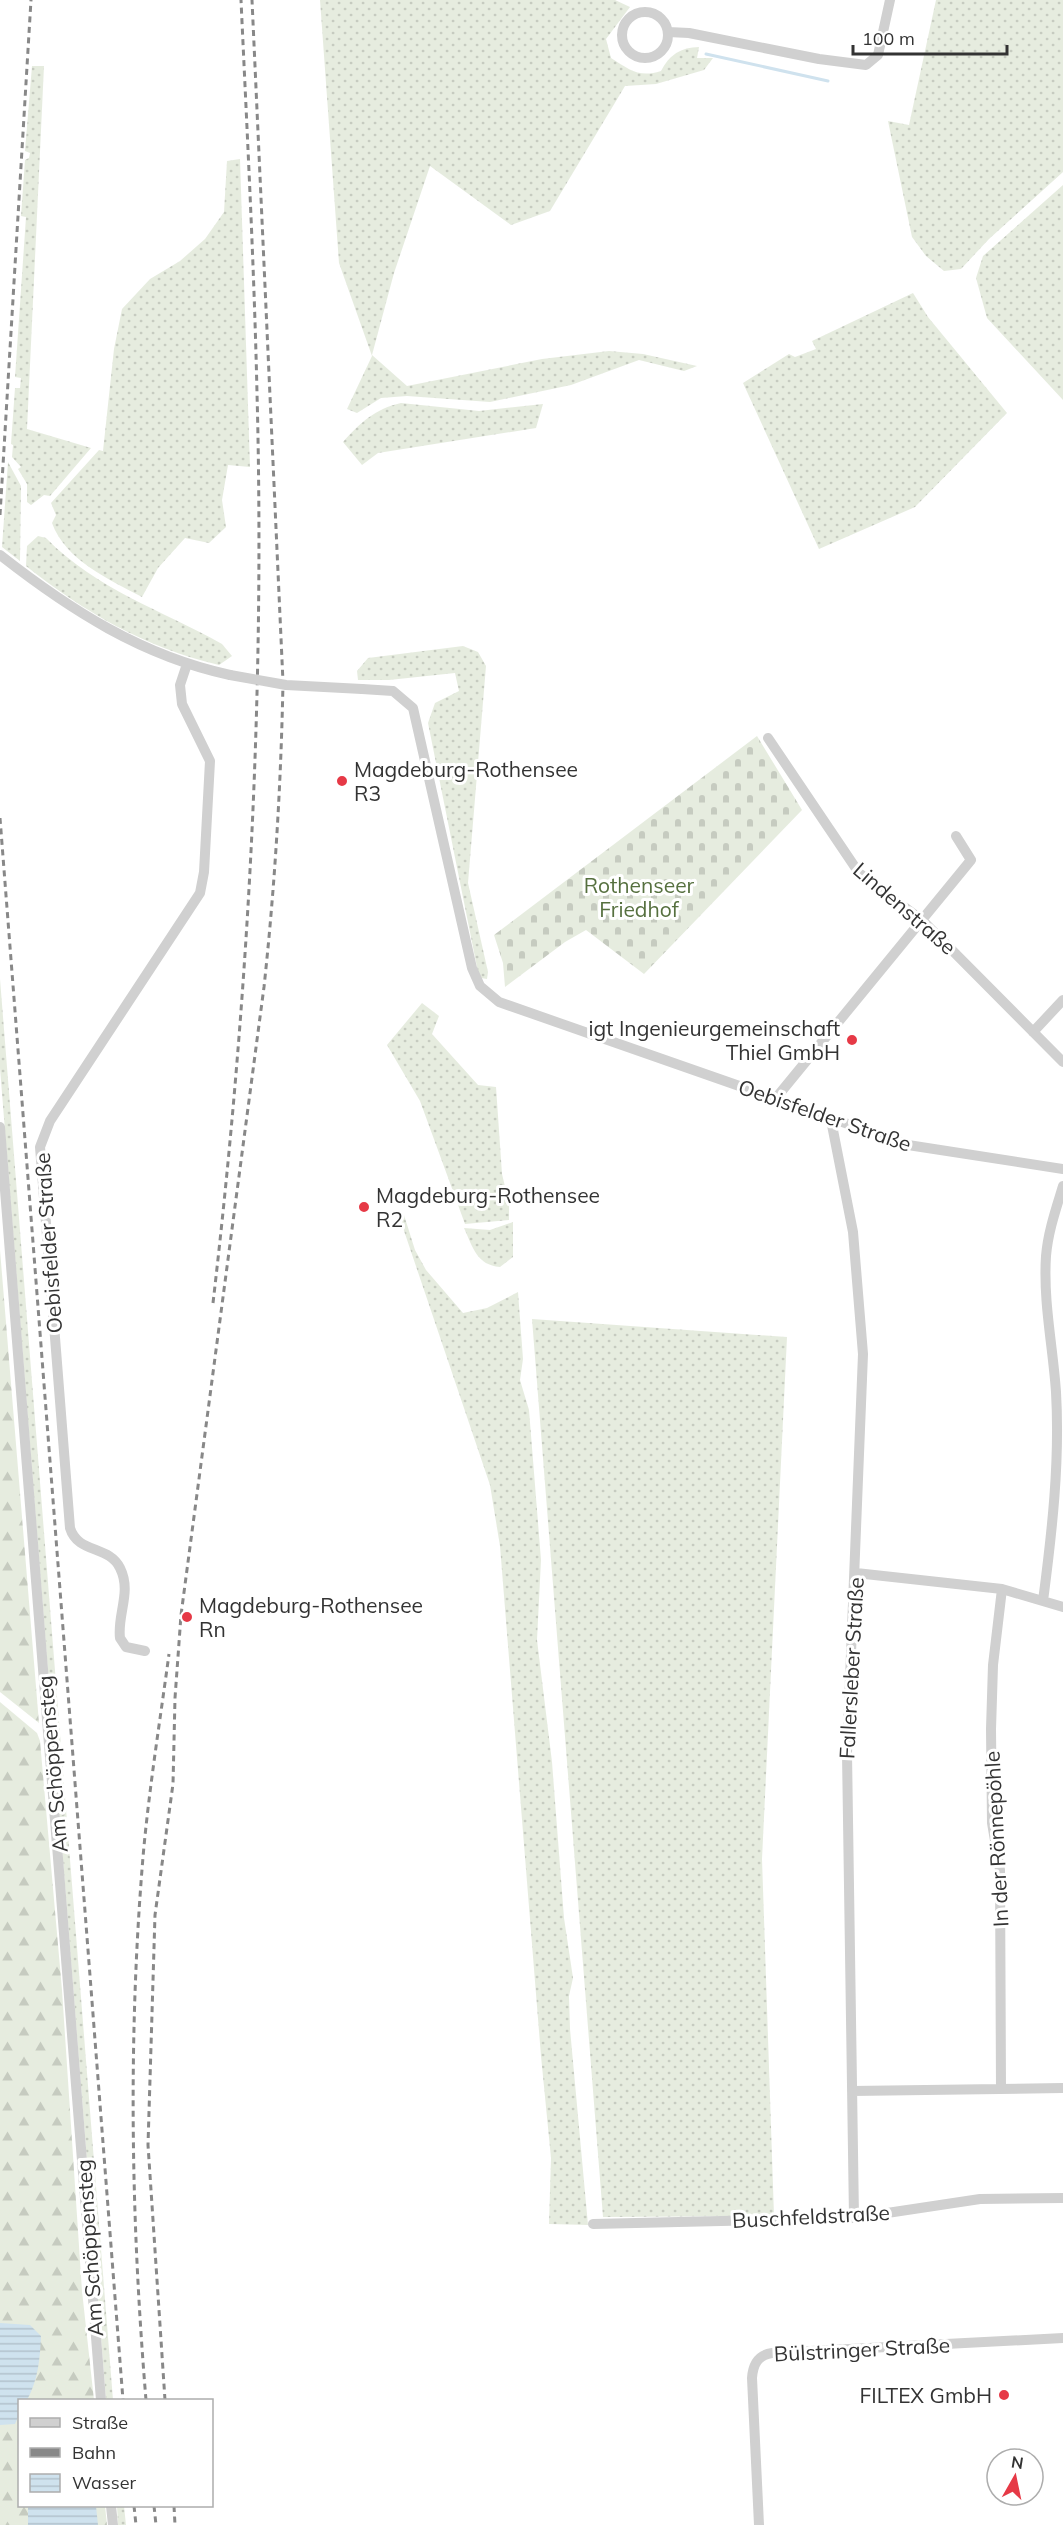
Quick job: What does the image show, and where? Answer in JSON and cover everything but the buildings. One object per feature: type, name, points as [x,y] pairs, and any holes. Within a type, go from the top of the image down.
[{"type":"street","points":[[668,32],[689,33],[838,63],[870,64],[879,52],[890,0]]},
{"type":"street","points":[[642,12],[658,16],[666,24],[668,32],[662,50],[649,57],[631,52],[624,45],[622,36],[626,22],[642,12]]},
{"type":"street","name":"Oebisfelder Straße","points":[[0,555],[38,585],[105,629],[187,664],[286,686],[393,691],[413,708],[474,976],[484,990],[499,1002],[776,1098],[831,1120],[923,1149],[1063,1169]]},
{"type":"street","name":"Oebisfelder Straße","points":[[145,1651],[126,1647],[120,1638],[125,1598],[120,1567],[108,1555],[84,1546],[70,1528],[40,1150],[50,1121],[200,893],[204,872],[210,761],[182,704],[180,687],[187,664]]},
{"type":"street","name":"Lindenstraße","points":[[768,738],[859,873],[923,921],[1063,1062]]},
{"type":"street","points":[[776,1098],[971,860],[956,836]]},
{"type":"street","points":[[1033,1032],[1063,1000]]},
{"type":"street","name":"Fallersleber Straße","points":[[831,1120],[853,1232],[862,1334],[862,1424],[847,1753],[854,2218]]},
{"type":"street","name":"Am Schöppensteg","points":[[0,1127],[101,2399]]},
{"type":"street","points":[[1043,1601],[1053,1523],[1056,1453],[1056,1393],[1047,1303],[1046,1264],[1050,1229],[1063,1186]]},
{"type":"street","points":[[856,1573],[1002,1589],[1063,1607]]},
{"type":"street","name":"In der Rönnepöhle","points":[[1001,2089],[1000,1870],[992,1823],[991,1729],[993,1671],[1002,1589]]},
{"type":"street","points":[[852,2091],[1063,2088]]},
{"type":"street","name":"Buschfeldstraße","points":[[593,2224],[854,2218],[980,2199],[1063,2198]]},
{"type":"street","name":"Bülstringer Straße","points":[[759,2525],[752,2378],[754,2364],[762,2356],[772,2353],[1063,2338]]},
{"type":"street","points":[[111,2507],[113,2525]]},
{"type":"green space","points":[[320,0],[615,0],[630,7],[606,39],[611,58],[624,66],[635,72],[647,74],[661,71],[676,53],[693,47],[699,47],[697,58],[713,58],[704,70],[656,84],[625,86],[550,211],[511,225],[430,166],[394,273],[372,355],[407,386],[542,359],[609,351],[643,354],[697,366],[684,371],[639,360],[571,385],[490,402],[407,396],[381,398],[357,413],[347,409],[372,356],[339,263]]},
{"type":"green space","points":[[936,0],[1063,0],[1063,172],[989,239],[961,269],[944,271],[926,256],[912,237],[888,121],[909,125]]},
{"type":"green space","points":[[32,66],[44,66],[27,429],[91,448],[50,496],[44,495],[31,505],[27,502],[27,484],[18,469],[21,467],[12,457],[13,445],[11,444],[15,388],[20,388],[21,378],[15,377],[26,217],[21,216],[25,160],[29,158],[30,153],[25,151]]},
{"type":"green space","points":[[240,159],[250,467],[228,465],[222,500],[226,527],[209,543],[185,538],[158,568],[142,597],[90,568],[67,548],[52,523],[56,515],[51,503],[99,450],[103,451],[114,349],[122,309],[150,279],[180,261],[205,239],[224,212],[227,161]]},
{"type":"green space","points":[[1063,185],[1063,400],[987,318],[976,278],[983,256]]},
{"type":"green space","points":[[913,293],[928,317],[1007,413],[915,507],[819,549],[743,383],[789,354],[795,357],[816,349],[812,341]]},
{"type":"green space","points":[[401,403],[479,411],[543,404],[536,428],[378,453],[362,465],[343,442],[369,417]]},
{"type":"green space","points":[[8,462],[21,486],[20,561],[2,547]]},
{"type":"green space","points":[[38,536],[46,538],[86,572],[222,644],[232,656],[219,665],[192,658],[141,638],[93,613],[26,566],[27,546]]},
{"type":"green space","points":[[463,646],[478,652],[486,666],[468,883],[488,972],[487,979],[481,978],[478,972],[428,723],[435,703],[459,691],[455,673],[389,680],[358,680],[357,671],[368,658]]},
{"type":"green space","name":"Rothenseer Friedhof","points":[[757,736],[802,810],[644,974],[586,930],[565,942],[505,987],[503,963],[494,935]]},
{"type":"green space","points":[[0,979],[113,2399],[106,2399],[0,1068]]},
{"type":"green space","points":[[422,1003],[439,1016],[432,1034],[478,1085],[496,1087],[502,1174],[509,1203],[509,1220],[465,1224],[420,1101],[387,1045]]},
{"type":"green space","points":[[404,1215],[415,1250],[426,1270],[463,1313],[487,1308],[518,1292],[523,1359],[520,1380],[529,1410],[541,1560],[537,1640],[552,1762],[564,1918],[573,1978],[569,1996],[570,2029],[588,2225],[549,2224],[551,2158],[500,1546],[490,1485],[399,1216]]},
{"type":"green space","points":[[513,1222],[513,1257],[500,1267],[492,1266],[481,1259],[473,1249],[464,1228],[490,1230]]},
{"type":"green space","points":[[0,1250],[39,1723],[0,1692]]},
{"type":"green space","points":[[532,1319],[787,1337],[762,1859],[774,2216],[603,2217]]},
{"type":"green space","points":[[0,1702],[37,1733],[40,1741],[62,1990],[82,2291],[94,2399],[18,2399],[18,2507],[105,2507],[107,2525],[0,2525]]},
{"type":"green space","points":[[117,2507],[124,2507],[126,2525],[118,2525]]},
{"type":"water","points":[[0,2323],[30,2325],[41,2336],[36,2377],[28,2399],[18,2399],[18,2417],[15,2424],[0,2425]]},
{"type":"water","points":[[28,2507],[96,2507],[98,2525],[28,2525]]},
{"type":"waterway","points":[[706,54],[828,81]]},
{"type":"railway","points":[[0,515],[31,0]]},
{"type":"railway","points":[[213,1303],[236,1076],[256,735],[259,507],[256,344],[241,0]]},
{"type":"railway","points":[[165,2399],[148,2145],[155,1915],[173,1784],[175,1698],[181,1615],[264,987],[281,758],[283,682],[252,0]]},
{"type":"railway","points":[[0,818],[123,2399]]},
{"type":"railway","points":[[146,2399],[137,2264],[133,2128],[135,1993],[145,1832],[169,1654]]},
{"type":"railway","points":[[134,2507],[136,2525]]},
{"type":"railway","points":[[154,2507],[156,2525]]},
{"type":"railway","points":[[174,2507],[175,2525]]},
{"type":"place","name":"Magdeburg-Rothensee R3","points":[[342,781]]},
{"type":"place","name":"igt Ingenieurgemeinschaft Thiel GmbH","points":[[852,1040]]},
{"type":"place","name":"Magdeburg-Rothensee R2","points":[[364,1207]]},
{"type":"place","name":"Magdeburg-Rothensee Rn","points":[[187,1617]]},
{"type":"place","name":"FILTEX GmbH","points":[[1004,2395]]}]
